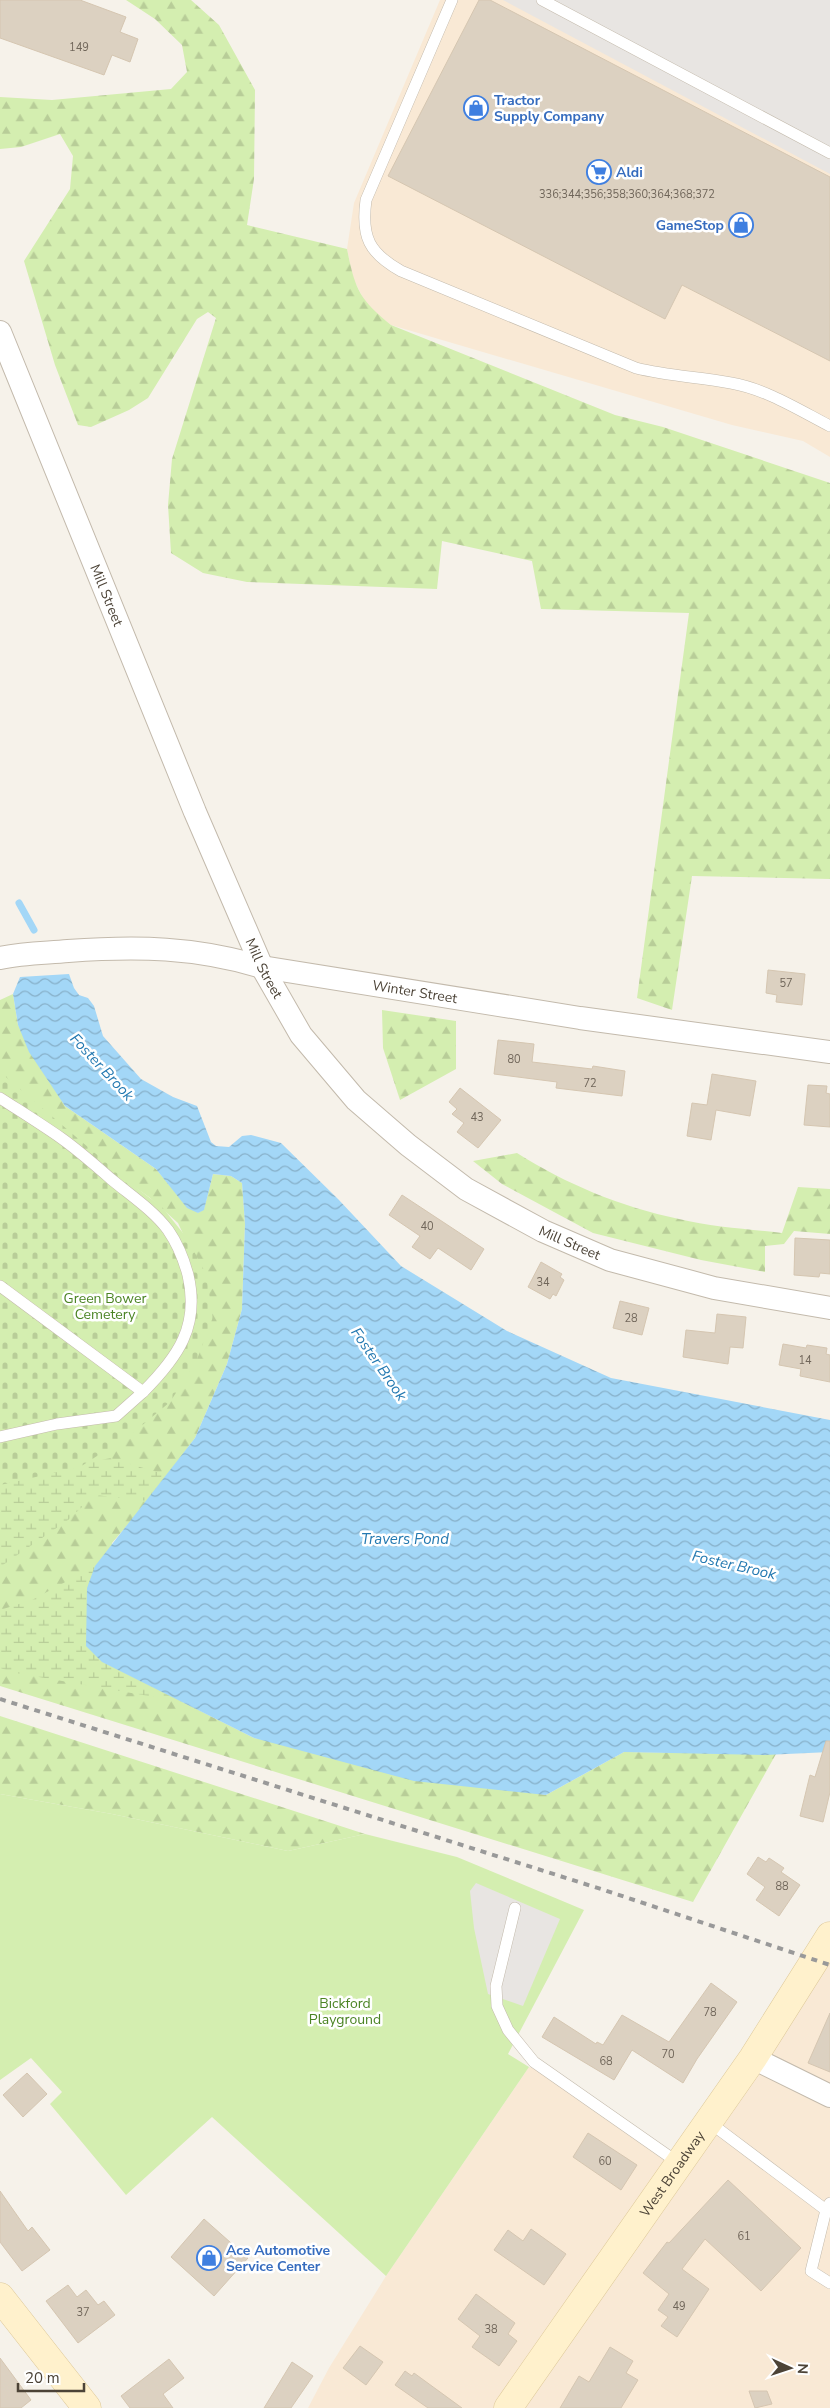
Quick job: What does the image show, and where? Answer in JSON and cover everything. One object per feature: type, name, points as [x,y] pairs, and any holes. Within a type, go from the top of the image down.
[{"type":"main road","name":"West Broadway","points":[[508,2408],[753,2058],[830,1936]]},
{"type":"main road","points":[[0,2297],[87,2408]]},
{"type":"street","name":"Mill Street","points":[[0,332],[116,621],[262,967],[301,1035],[356,1100],[408,1145],[466,1189],[543,1231],[610,1260],[714,1288],[830,1308]]},
{"type":"street","name":"Winter Street","points":[[10,956],[124,947],[198,952],[225,956],[262,967],[580,1018],[830,1052]]},
{"type":"street","points":[[753,2058],[830,2096]]},
{"type":"lane","points":[[452,0],[378,168],[366,200],[363,218],[364,232],[378,255],[401,271],[636,368],[665,376],[732,383],[765,393],[830,426]]},
{"type":"lane","points":[[542,0],[830,153]]},
{"type":"lane","points":[[0,1098],[62,1138],[153,1214],[168,1230],[178,1248],[192,1291],[192,1306],[188,1330],[178,1351],[163,1372],[116,1416],[102,1420],[57,1424],[0,1437]]},
{"type":"lane","points":[[0,1286],[143,1392]]},
{"type":"lane","points":[[515,1908],[496,1986],[498,2006],[508,2030],[522,2050],[534,2062],[680,2164]]},
{"type":"lane","points":[[709,2122],[828,2207],[811,2271],[830,2283]]},
{"type":"shaded area","points":[[440,0],[830,0],[830,457],[803,441],[732,425],[391,325],[367,306],[353,278],[347,249],[354,203]]},
{"type":"shaded area","points":[[503,0],[830,0],[830,174]]},
{"type":"shaded area","points":[[476,1883],[560,1919],[523,2006],[488,1994],[474,1928],[470,1891]]},
{"type":"shaded area","points":[[830,1933],[830,2408],[308,2408],[329,2368],[386,2276],[529,2067],[554,2076],[680,2164]]},
{"type":"green space","points":[[126,0],[191,0],[219,25],[255,90],[254,179],[247,225],[347,249],[356,284],[360,292],[372,308],[391,325],[615,415],[663,427],[830,483],[830,879],[692,876],[672,1010],[637,998],[689,613],[541,609],[532,561],[442,541],[437,589],[247,582],[203,573],[171,553],[168,505],[172,459],[216,318],[208,312],[197,319],[148,398],[129,410],[91,427],[78,425],[55,365],[24,261],[70,189],[73,156],[60,134],[21,147],[0,149],[0,97],[52,100],[171,89],[187,72],[182,45],[155,19]]},
{"type":"green space","points":[[13,994],[18,1025],[65,1106],[156,1169],[184,1203],[198,1213],[204,1209],[213,1174],[231,1176],[242,1183],[245,1224],[242,1309],[227,1364],[195,1438],[148,1501],[112,1543],[103,1662],[254,1738],[546,1795],[624,1752],[776,1754],[693,1902],[0,1686],[0,1456],[190,1249],[178,1223],[149,1197],[0,1094],[0,1000]]},
{"type":"green space","points":[[382,1010],[456,1021],[456,1069],[400,1100],[383,1048]]},
{"type":"green space","name":"Green Bower Cemetery","points":[[0,1072],[130,1183],[162,1207],[187,1238],[206,1274],[213,1317],[196,1362],[170,1402],[134,1432],[80,1467],[0,1485]]},
{"type":"green space","points":[[517,1153],[555,1175],[615,1201],[657,1214],[730,1228],[782,1233],[798,1187],[830,1189],[830,1234],[794,1231],[784,1244],[765,1246],[765,1272],[701,1260],[593,1233],[502,1184],[473,1161]]},
{"type":"green space","points":[[110,1458],[167,1475],[148,1501],[95,1495],[68,1520],[0,1567],[0,1485]]},
{"type":"green space","points":[[95,1566],[87,1589],[103,1662],[183,1702],[16,1673],[0,1668],[0,1610],[32,1600]]},
{"type":"green space","points":[[0,1716],[365,1834],[288,1851],[112,1814],[0,1794]]},
{"type":"green space","name":"Bickford Playground","points":[[0,1794],[112,1814],[288,1851],[365,1834],[457,1857],[584,1910],[508,2054],[529,2067],[386,2276],[212,2117],[126,2195],[50,2104],[62,2092],[31,2058],[0,2080]]},
{"type":"water","name":"Travers Pond","points":[[69,974],[74,988],[79,995],[88,998],[94,1006],[103,1036],[141,1079],[173,1097],[197,1106],[211,1142],[216,1146],[229,1147],[242,1136],[251,1135],[281,1143],[338,1199],[401,1266],[507,1331],[611,1378],[830,1420],[830,1752],[765,1755],[624,1752],[546,1795],[414,1781],[254,1738],[102,1662],[86,1646],[87,1588],[95,1566],[195,1438],[227,1364],[242,1309],[245,1224],[242,1183],[231,1176],[213,1174],[204,1210],[198,1213],[187,1208],[156,1169],[65,1106],[29,1052],[18,1025],[13,994],[20,977]]},
{"type":"building","points":[[0,0],[80,0],[126,17],[120,32],[138,39],[130,62],[112,55],[104,75],[0,38]]},
{"type":"building","points":[[479,0],[490,0],[830,177],[830,361],[682,285],[665,319],[388,176]]},
{"type":"building","points":[[768,970],[805,974],[802,1005],[776,1002],[777,995],[766,993]]},
{"type":"building","points":[[498,1040],[534,1044],[532,1062],[592,1069],[593,1066],[625,1071],[622,1096],[556,1088],[557,1082],[494,1074]]},
{"type":"building","points":[[712,1074],[756,1081],[750,1116],[716,1110],[711,1140],[687,1136],[692,1103],[707,1105]]},
{"type":"building","points":[[808,1085],[827,1086],[826,1093],[830,1094],[830,1127],[804,1125]]},
{"type":"building","points":[[460,1088],[501,1120],[478,1148],[457,1132],[464,1123],[452,1114],[457,1109],[449,1102]]},
{"type":"building","points":[[402,1195],[484,1249],[471,1270],[438,1248],[430,1259],[412,1247],[420,1236],[389,1215]]},
{"type":"building","points":[[795,1238],[830,1240],[830,1274],[820,1273],[819,1277],[794,1275]]},
{"type":"building","points":[[541,1262],[562,1274],[560,1277],[564,1280],[556,1296],[553,1294],[550,1299],[528,1287]]},
{"type":"building","points":[[620,1301],[649,1308],[642,1335],[613,1328]]},
{"type":"building","points":[[717,1314],[746,1317],[743,1348],[730,1347],[728,1364],[683,1357],[686,1330],[715,1333]]},
{"type":"building","points":[[783,1344],[806,1348],[807,1345],[827,1348],[826,1354],[830,1355],[830,1382],[800,1376],[801,1369],[779,1365]]},
{"type":"building","points":[[826,1741],[830,1741],[830,1792],[823,1822],[800,1816],[810,1775],[815,1777]]},
{"type":"building","points":[[758,1857],[766,1862],[769,1858],[784,1868],[781,1872],[800,1885],[779,1916],[756,1900],[765,1887],[747,1874]]},
{"type":"building","points":[[711,1983],[737,2002],[697,2059],[683,2083],[632,2050],[614,2080],[542,2037],[554,2017],[596,2044],[597,2042],[603,2045],[622,2015],[669,2042]]},
{"type":"building","points":[[830,2013],[830,2072],[808,2063]]},
{"type":"building","points":[[27,2073],[47,2094],[23,2117],[3,2095]]},
{"type":"building","points":[[588,2133],[637,2165],[621,2190],[573,2157]]},
{"type":"building","points":[[728,2180],[801,2248],[761,2291],[705,2239],[682,2269],[709,2289],[677,2337],[661,2326],[668,2317],[658,2310],[669,2294],[643,2273],[667,2242],[669,2243]]},
{"type":"building","points":[[0,2191],[28,2231],[32,2227],[50,2250],[22,2271],[0,2242]]},
{"type":"building","name":"Ace Automotive Service Center","points":[[204,2219],[248,2258],[214,2296],[171,2257]]},
{"type":"building","points":[[531,2229],[566,2254],[544,2285],[494,2250],[508,2230],[523,2241]]},
{"type":"building","points":[[68,2285],[77,2297],[86,2290],[98,2305],[104,2301],[115,2315],[78,2343],[46,2301]]},
{"type":"building","points":[[476,2294],[515,2323],[508,2334],[517,2341],[499,2366],[472,2347],[480,2336],[458,2319]]},
{"type":"building","points":[[360,2346],[383,2362],[366,2385],[343,2368]]},
{"type":"building","points":[[610,2347],[633,2361],[626,2373],[638,2380],[621,2408],[560,2408],[579,2376],[589,2382]]},
{"type":"building","points":[[0,2358],[31,2400],[21,2408],[0,2408]]},
{"type":"building","points":[[169,2359],[184,2378],[163,2394],[173,2408],[130,2408],[121,2396]]},
{"type":"building","points":[[292,2362],[313,2376],[291,2408],[264,2408]]},
{"type":"building","points":[[405,2371],[412,2376],[414,2373],[462,2408],[428,2408],[395,2385]]},
{"type":"building","points":[[749,2391],[767,2391],[772,2404],[755,2408]]},
{"type":"waterway","name":"Foster Brook","points":[[19,903],[34,930]]},
{"type":"railway","points":[[0,1699],[601,1889],[830,1965]]},
{"type":"place","name":"Tractor Supply Company","points":[[476,108]]},
{"type":"place","name":"Aldi","points":[[599,172]]},
{"type":"place","name":"GameStop","points":[[741,225]]},
{"type":"place","name":"Ace Automotive Service Center","points":[[209,2258]]}]
